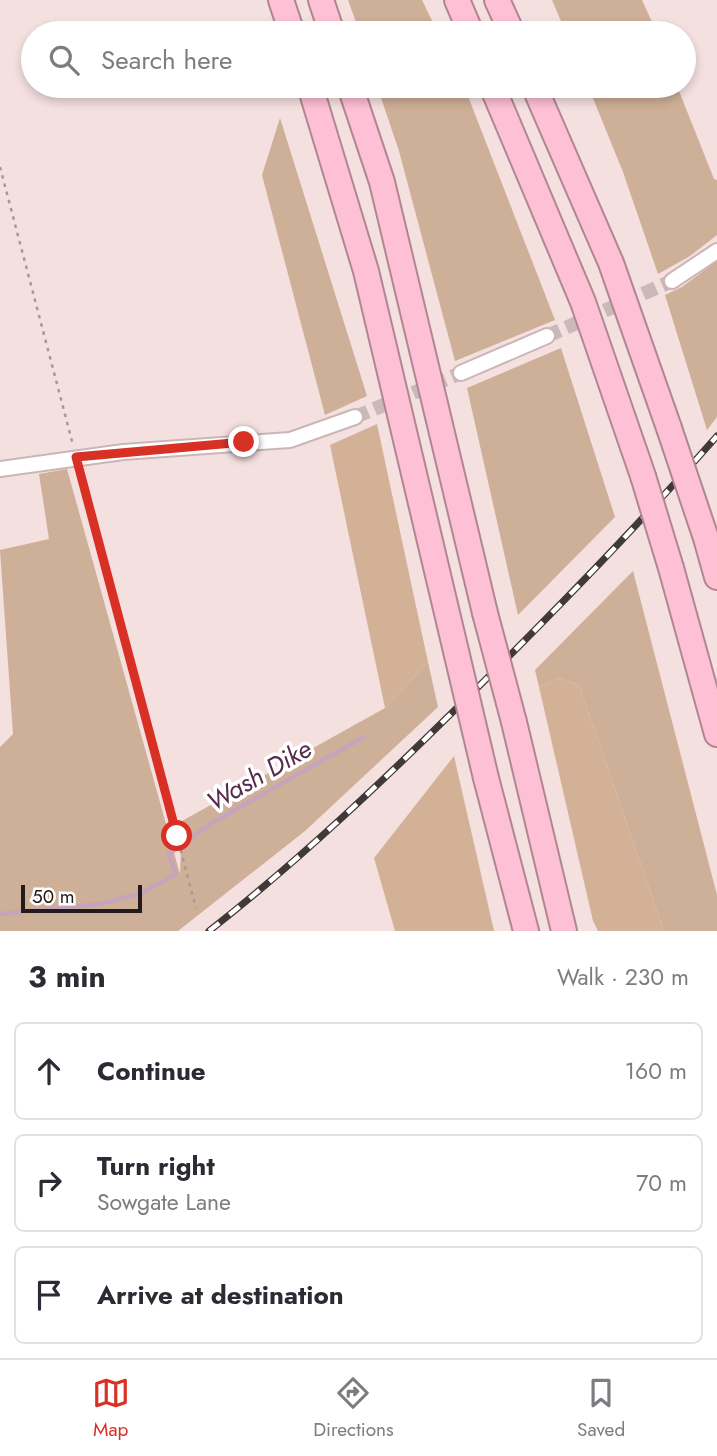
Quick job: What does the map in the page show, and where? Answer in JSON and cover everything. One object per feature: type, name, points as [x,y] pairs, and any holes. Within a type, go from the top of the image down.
[{"type":"highway","points":[[281,0],[288,21]]},
{"type":"highway","points":[[321,0],[328,21]]},
{"type":"highway","points":[[457,0],[466,21]]},
{"type":"highway","points":[[497,0],[507,21]]},
{"type":"highway","points":[[314,98],[366,271],[486,778],[526,931]]},
{"type":"highway","points":[[354,98],[383,182],[564,931]]},
{"type":"highway","points":[[497,98],[583,302],[643,476],[717,734]]},
{"type":"highway","points":[[539,98],[611,263],[670,428],[717,577]]},
{"type":"street","points":[[671,281],[717,251]]},
{"type":"street","points":[[461,373],[547,336]]},
{"type":"street","points":[[0,469],[76,457],[290,440],[355,417]]},
{"type":"path","points":[[0,167],[196,908]]},
{"type":"shaded area","points":[[348,0],[422,0],[432,21],[356,21]]},
{"type":"shaded area","points":[[552,0],[642,0],[652,21],[561,21]]},
{"type":"shaded area","points":[[381,98],[469,98],[555,320],[455,361],[399,151]]},
{"type":"shaded area","points":[[593,98],[682,98],[714,179],[717,180],[717,235],[690,256],[658,274],[623,172]]},
{"type":"shaded area","points":[[280,118],[367,396],[325,415],[262,175]]},
{"type":"shaded area","points":[[717,261],[717,417],[707,430],[665,295],[682,287]]},
{"type":"shaded area","points":[[561,348],[615,517],[518,615],[467,388]]},
{"type":"shaded area","points":[[377,424],[428,662],[385,708],[330,445]]},
{"type":"shaded area","points":[[67,469],[180,874],[182,821],[385,708],[428,662],[438,707],[305,831],[178,931],[0,931],[0,747],[13,734],[0,550],[49,539],[39,474]]},
{"type":"shaded area","points":[[633,571],[717,895],[717,931],[664,931],[579,685],[559,678],[539,687],[535,670]]},
{"type":"shaded area","points":[[559,678],[579,685],[664,931],[598,931],[593,921],[539,687]]},
{"type":"shaded area","points":[[454,756],[494,931],[395,931],[374,858]]},
{"type":"waterway","name":"Wash Dike","points":[[0,914],[100,904],[142,893],[176,874],[169,854],[212,823],[364,737]]},
{"type":"tunnel","points":[[547,336],[672,281]]},
{"type":"tunnel","points":[[355,417],[461,373]]},
{"type":"railway","points":[[209,931],[309,847],[437,728],[595,568],[717,436]]},
{"type":"route","points":[[177,836],[76,457],[244,442]]}]
